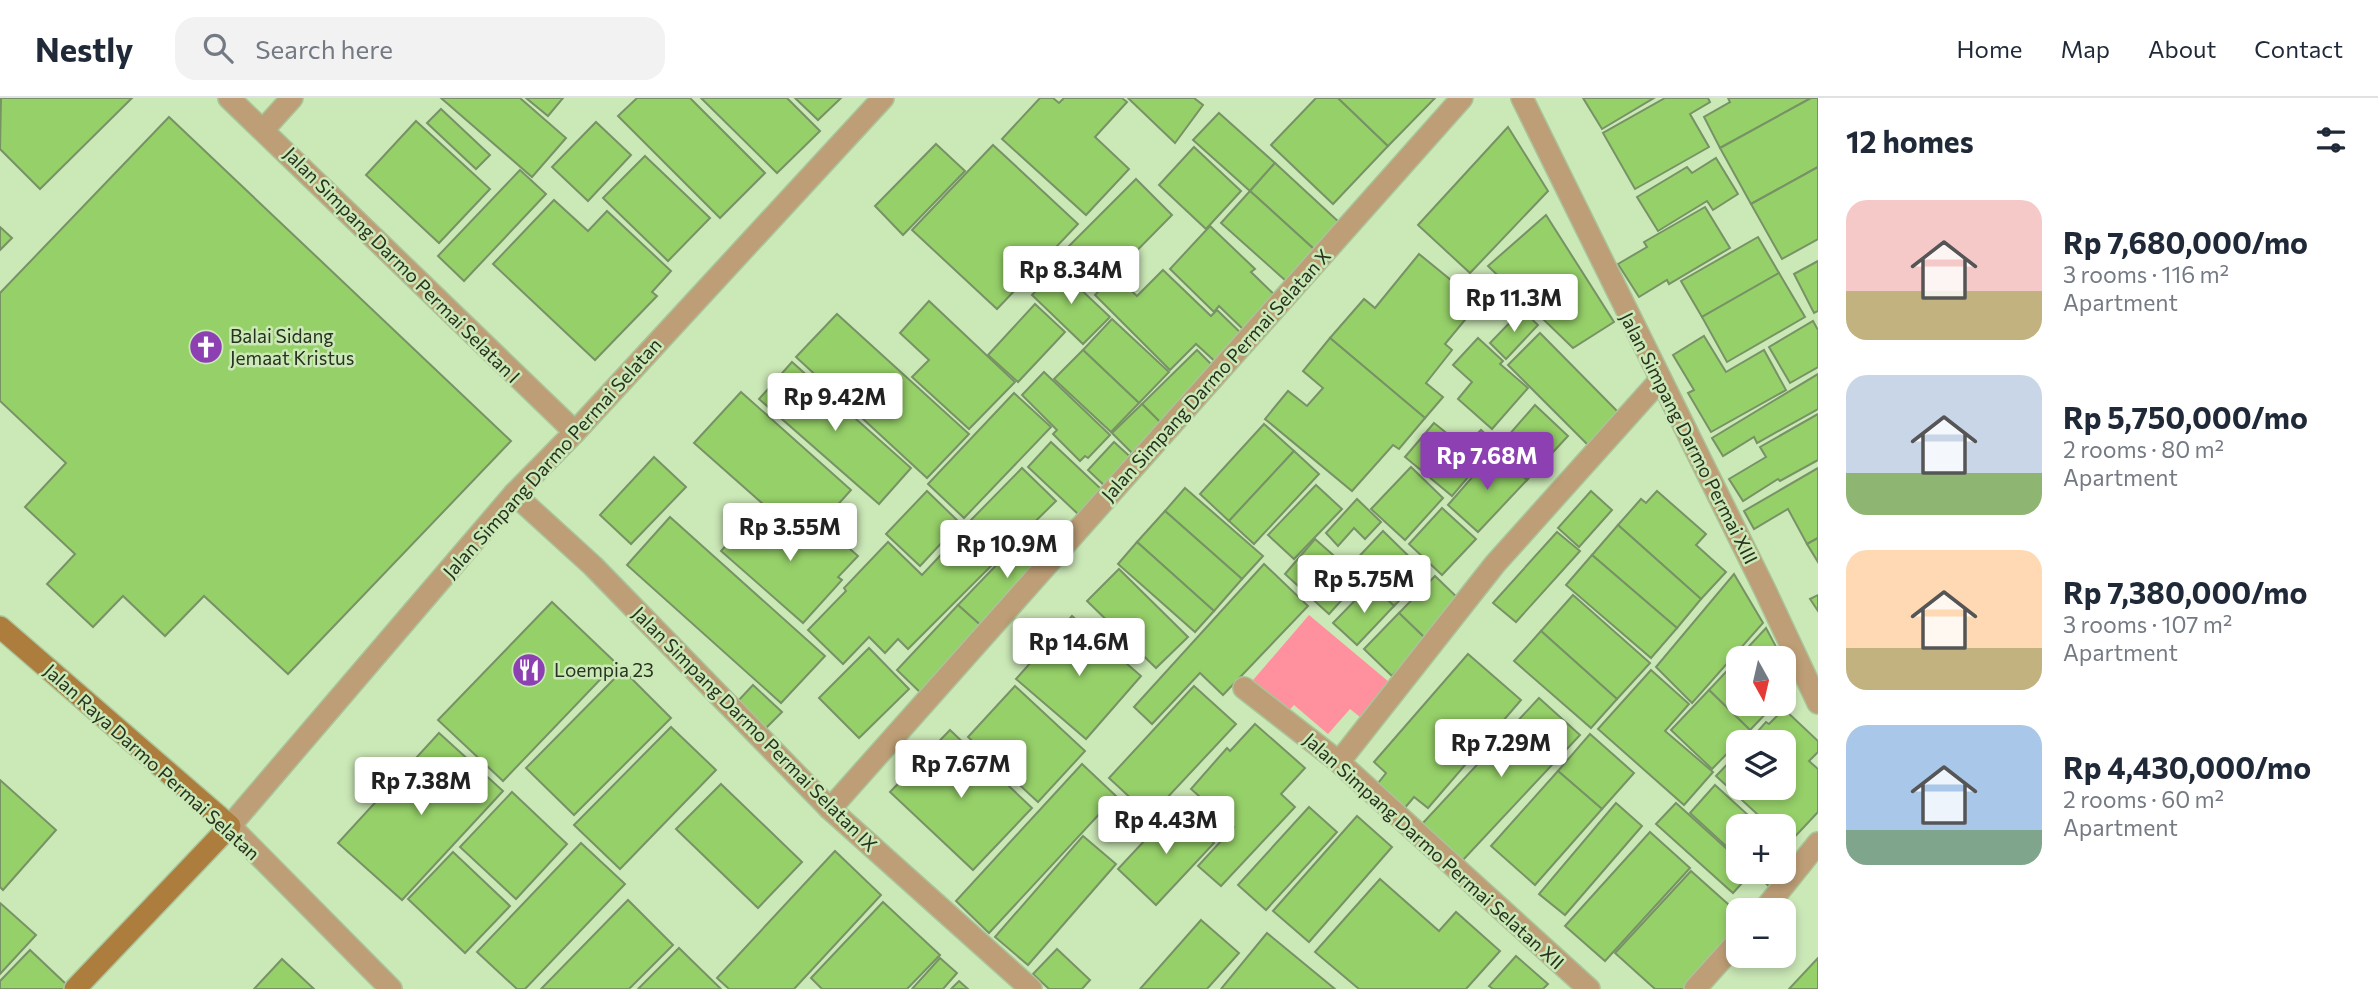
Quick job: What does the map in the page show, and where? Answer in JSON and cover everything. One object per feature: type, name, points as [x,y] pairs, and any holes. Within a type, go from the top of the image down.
[{"type":"street","name":"Jalan Simpang Darmo Permai Selatan I","points":[[229,98],[575,432]]},
{"type":"street","points":[[264,129],[292,98]]},
{"type":"street","name":"Jalan Simpang Darmo Permai Selatan","points":[[230,826],[514,494],[575,432],[883,98]]},
{"type":"street","name":"Jalan Simpang Darmo Permai Selatan X","points":[[830,809],[1462,98]]},
{"type":"street","name":"Jalan Simpang Darmo Permai XIII","points":[[1522,98],[1818,703]]},
{"type":"street","points":[[1339,762],[1495,564],[1660,380]]},
{"type":"street","name":"Jalan Simpang Darmo Permai Selatan IX","points":[[514,494],[593,566],[830,809],[1031,989]]},
{"type":"street","name":"Jalan Raya Darmo Permai Selatan","points":[[0,627],[230,826],[391,989]]},
{"type":"street","name":"Jalan Simpang Darmo Permai Selatan XII","points":[[1244,688],[1339,762],[1589,989]]},
{"type":"street","points":[[75,989],[230,826]]},
{"type":"street","points":[[1774,898],[1818,843]]},
{"type":"street","points":[[1695,989],[1726,954]]},
{"type":"shaded area","points":[[1309,615],[1395,687],[1365,721],[1350,709],[1328,734],[1294,705],[1284,716],[1248,686]]},
{"type":"building","points":[[1,98],[132,98],[40,189],[0,149]]},
{"type":"building","points":[[441,98],[520,98],[566,138],[532,177]]},
{"type":"building","points":[[526,98],[563,98],[548,116]]},
{"type":"building","points":[[637,98],[690,98],[765,173],[720,218],[618,116]]},
{"type":"building","points":[[701,98],[787,98],[820,131],[777,173]]},
{"type":"building","points":[[795,98],[841,98],[818,120]]},
{"type":"building","points":[[1040,98],[1053,98],[1059,103],[1064,98],[1122,98],[1127,102],[1095,137],[1129,169],[1086,215],[1002,139]]},
{"type":"building","points":[[1128,98],[1194,98],[1203,105],[1175,143]]},
{"type":"building","points":[[1316,98],[1338,98],[1388,146],[1333,204],[1271,145]]},
{"type":"building","points":[[1338,98],[1435,98],[1388,146]]},
{"type":"building","points":[[1583,98],[1654,98],[1602,129]]},
{"type":"building","points":[[1665,98],[1708,98],[1710,102],[1690,114],[1709,147],[1635,189],[1603,133]]},
{"type":"building","points":[[1728,98],[1811,98],[1720,148],[1704,117],[1730,102]]},
{"type":"building","points":[[1811,98],[1818,98],[1818,167],[1751,204],[1720,148]]},
{"type":"building","points":[[441,109],[490,155],[476,169],[427,123]]},
{"type":"building","points":[[1219,113],[1275,163],[1250,191],[1193,140]]},
{"type":"building","name":"Balai Sidang Jemaat Kristus","points":[[169,117],[511,441],[288,674],[204,596],[165,636],[123,596],[93,627],[47,584],[75,554],[25,507],[66,463],[0,401],[0,293]]},
{"type":"building","points":[[416,121],[490,189],[439,243],[366,175]]},
{"type":"building","points":[[596,122],[631,155],[588,201],[552,167]]},
{"type":"building","points":[[1508,127],[1548,191],[1470,273],[1418,225]]},
{"type":"building","points":[[936,144],[965,171],[903,235],[875,206]]},
{"type":"building","points":[[993,145],[1078,224],[997,309],[912,230]]},
{"type":"building","points":[[1194,147],[1241,191],[1206,229],[1159,185]]},
{"type":"building","points":[[645,156],[710,218],[668,261],[603,198]]},
{"type":"building","points":[[1716,158],[1738,194],[1713,210],[1707,201],[1658,231],[1637,197],[1687,167],[1692,173]]},
{"type":"building","points":[[1275,163],[1340,223],[1315,250],[1250,191]]},
{"type":"building","points":[[1818,167],[1818,239],[1782,259],[1751,204]]},
{"type":"building","points":[[520,170],[546,194],[464,281],[438,256]]},
{"type":"building","points":[[1136,179],[1172,215],[1099,289],[1062,253]]},
{"type":"building","points":[[1250,191],[1315,250],[1286,281],[1221,223]]},
{"type":"building","points":[[554,200],[588,231],[607,211],[671,271],[652,292],[657,296],[595,360],[493,264]]},
{"type":"building","points":[[1705,207],[1730,248],[1669,284],[1667,280],[1639,297],[1618,264],[1647,247],[1644,242]]},
{"type":"building","points":[[1546,215],[1614,322],[1573,348],[1488,266]]},
{"type":"building","points":[[1210,226],[1255,269],[1251,272],[1280,300],[1248,334],[1219,306],[1214,312],[1170,269]]},
{"type":"building","points":[[0,227],[12,238],[0,250]]},
{"type":"building","points":[[1758,237],[1779,273],[1702,317],[1681,281]]},
{"type":"building","points":[[1419,254],[1479,303],[1445,344],[1452,350],[1426,383],[1443,397],[1425,418],[1330,338],[1364,299],[1375,308]]},
{"type":"building","points":[[1818,261],[1818,311],[1814,313],[1794,274]]},
{"type":"building","points":[[1058,268],[1110,317],[1083,344],[1032,295]]},
{"type":"building","points":[[1163,270],[1211,316],[1217,310],[1247,339],[1220,366],[1196,344],[1170,370],[1095,295],[1114,275],[1137,296]]},
{"type":"building","points":[[1779,273],[1805,317],[1727,362],[1702,317]]},
{"type":"building","points":[[929,301],[1015,382],[969,429],[912,377],[929,360],[900,333]]},
{"type":"building","points":[[1035,304],[1065,332],[1018,382],[988,355]]},
{"type":"building","points":[[1522,310],[1538,325],[1506,359],[1490,343]]},
{"type":"building","points":[[837,314],[969,434],[927,478],[796,357]]},
{"type":"building","points":[[1112,319],[1169,372],[1139,403],[1083,350]]},
{"type":"building","points":[[1813,321],[1818,330],[1818,367],[1790,383],[1769,347]]},
{"type":"building","points":[[1540,333],[1621,415],[1589,446],[1508,365]]},
{"type":"building","points":[[1704,336],[1726,372],[1764,350],[1786,390],[1711,432],[1688,393],[1694,390],[1673,355]]},
{"type":"building","points":[[1330,338],[1425,418],[1399,449],[1393,445],[1352,491],[1265,419],[1288,391],[1307,406],[1323,388],[1303,371]]},
{"type":"building","points":[[1478,338],[1503,361],[1500,364],[1528,388],[1492,429],[1458,399],[1472,382],[1453,365]]},
{"type":"building","points":[[1083,350],[1139,403],[1111,432],[1054,379]]},
{"type":"building","points":[[1197,350],[1217,370],[1162,424],[1142,404]]},
{"type":"building","points":[[792,362],[911,468],[879,504],[759,399]]},
{"type":"building","points":[[1044,372],[1110,435],[1088,458],[1085,456],[1080,461],[1053,434],[1057,430],[1022,395]]},
{"type":"building","points":[[1818,374],[1818,409],[1757,443],[1754,437],[1723,456],[1712,438]]},
{"type":"building","points":[[741,392],[851,490],[805,541],[694,443]]},
{"type":"building","points":[[1014,393],[1051,427],[964,518],[928,484]]},
{"type":"building","points":[[1142,404],[1162,424],[1132,453],[1112,433]]},
{"type":"building","points":[[1535,405],[1568,436],[1527,480],[1495,451]]},
{"type":"building","points":[[1818,414],[1818,460],[1780,481],[1778,479],[1743,501],[1729,479],[1766,457],[1760,447]]},
{"type":"building","points":[[1434,423],[1464,447],[1481,430],[1495,443],[1478,460],[1481,462],[1452,496],[1405,457]]},
{"type":"building","points":[[1264,424],[1294,451],[1229,521],[1200,494]]},
{"type":"building","points":[[1051,442],[1101,489],[1078,514],[1028,467]]},
{"type":"building","points":[[1114,442],[1136,462],[1110,491],[1088,470]]},
{"type":"building","points":[[1294,451],[1319,474],[1254,544],[1229,521]]},
{"type":"building","points":[[1495,451],[1527,480],[1478,532],[1448,505]]},
{"type":"building","points":[[654,457],[686,487],[631,544],[600,515]]},
{"type":"building","points":[[1411,467],[1443,498],[1405,540],[1371,509]]},
{"type":"building","points":[[1022,468],[1056,501],[1003,553],[970,521]]},
{"type":"building","points":[[1818,468],[1818,538],[1807,544],[1788,509],[1754,529],[1744,511]]},
{"type":"building","points":[[1316,485],[1342,509],[1294,559],[1268,535]]},
{"type":"building","points":[[1185,488],[1263,556],[1242,579],[1165,511]]},
{"type":"building","points":[[927,491],[960,523],[920,566],[886,534]]},
{"type":"building","points":[[1591,491],[1612,510],[1579,547],[1558,528]]},
{"type":"building","points":[[1657,491],[1706,534],[1696,545],[1726,572],[1701,599],[1618,525],[1641,499],[1646,503]]},
{"type":"building","points":[[1357,499],[1381,522],[1365,539],[1354,528],[1338,546],[1326,533]]},
{"type":"building","points":[[1442,508],[1476,539],[1442,575],[1409,544]]},
{"type":"building","points":[[759,509],[806,548],[825,527],[858,556],[838,577],[842,580],[803,623],[721,551]]},
{"type":"building","points":[[1165,511],[1242,579],[1214,611],[1137,542]]},
{"type":"building","points":[[670,517],[825,656],[781,703],[627,565]]},
{"type":"building","points":[[1618,525],[1701,599],[1677,628],[1592,555]]},
{"type":"building","points":[[967,527],[999,558],[908,649],[898,639],[885,653],[869,637],[843,664],[808,630],[888,542],[922,575]]},
{"type":"building","points":[[1030,530],[1057,553],[986,630],[958,605]]},
{"type":"building","points":[[1383,531],[1426,573],[1394,606],[1351,565]]},
{"type":"building","points":[[1557,532],[1580,551],[1516,622],[1493,603]]},
{"type":"building","points":[[1818,538],[1818,562],[1807,544]]},
{"type":"building","points":[[1315,539],[1340,561],[1308,595],[1285,574]]},
{"type":"building","points":[[1137,542],[1214,611],[1195,632],[1118,564]]},
{"type":"building","points":[[1592,555],[1677,628],[1651,658],[1566,585]]},
{"type":"building","points":[[1340,561],[1360,580],[1329,614],[1308,595]]},
{"type":"building","points":[[1264,564],[1308,606],[1223,695],[1200,673],[1152,724],[1134,707]]},
{"type":"building","points":[[1119,569],[1188,637],[1156,668],[1087,601]]},
{"type":"building","points":[[1734,574],[1763,623],[1743,646],[1726,646],[1726,665],[1692,703],[1656,667]]},
{"type":"building","points":[[1435,576],[1463,603],[1427,640],[1399,613]]},
{"type":"building","points":[[1371,584],[1394,606],[1357,645],[1333,623]]},
{"type":"building","points":[[1573,595],[1650,663],[1617,699],[1541,631]]},
{"type":"building","points":[[1818,595],[1818,611],[1810,599]]},
{"type":"building","points":[[552,602],[616,663],[503,781],[438,720]]},
{"type":"building","points":[[958,605],[986,630],[925,697],[897,670]]},
{"type":"building","points":[[1399,613],[1427,640],[1392,676],[1364,649]]},
{"type":"building","points":[[1072,616],[1141,676],[1086,739],[1016,679]]},
{"type":"building","points":[[1766,628],[1776,646],[1749,646]]},
{"type":"building","points":[[1541,631],[1617,699],[1591,728],[1514,661]]},
{"type":"building","points":[[869,648],[909,689],[859,738],[819,698]]},
{"type":"building","points":[[1468,654],[1521,700],[1428,808],[1414,797],[1403,810],[1375,787],[1386,773],[1374,762]]},
{"type":"building","points":[[623,670],[671,718],[574,815],[526,768]]},
{"type":"building","points":[[1651,670],[1689,704],[1665,731],[1713,772],[1684,805],[1598,729]]},
{"type":"building","points":[[1726,672],[1726,707],[1709,690]]},
{"type":"building","points":[[753,685],[782,712],[765,729],[737,702]]},
{"type":"building","points":[[1015,686],[1085,751],[1038,802],[968,737]]},
{"type":"building","points":[[1194,686],[1236,724],[1150,816],[1109,778]]},
{"type":"building","points":[[1709,690],[1726,707],[1726,716],[1736,716],[1750,730],[1726,730],[1726,755],[1712,769],[1671,730]]},
{"type":"building","points":[[1539,698],[1580,735],[1462,861],[1422,824]]},
{"type":"building","points":[[1736,716],[1763,716],[1750,730]]},
{"type":"building","points":[[1777,716],[1791,716],[1818,741],[1818,752],[1809,761],[1818,769],[1818,812],[1796,835],[1796,814],[1757,814],[1742,800],[1796,800],[1796,730],[1759,730],[1766,722],[1769,724]]},
{"type":"building","points":[[1255,724],[1305,768],[1281,794],[1295,807],[1221,886],[1198,866],[1234,827],[1191,789],[1227,748],[1230,751]]},
{"type":"building","points":[[671,727],[716,770],[620,869],[574,825]]},
{"type":"building","points":[[950,730],[1032,808],[973,870],[890,792]]},
{"type":"building","points":[[439,733],[503,791],[402,900],[338,843]]},
{"type":"building","points":[[1590,734],[1634,773],[1602,809],[1558,771]]},
{"type":"building","points":[[1082,764],[1116,796],[989,933],[956,901]]},
{"type":"building","points":[[1726,766],[1726,785],[1716,776]]},
{"type":"building","points":[[1558,771],[1602,809],[1535,885],[1491,846]]},
{"type":"building","points":[[0,780],[56,830],[3,890],[0,887]]},
{"type":"building","points":[[721,784],[802,862],[758,908],[676,829]]},
{"type":"building","points":[[1715,785],[1726,795],[1726,800],[1731,800],[1747,814],[1726,814],[1726,846],[1690,813]]},
{"type":"building","points":[[512,792],[567,844],[516,899],[460,847]]},
{"type":"building","points":[[1616,803],[1642,826],[1565,915],[1539,894]]},
{"type":"building","points":[[1676,803],[1726,848],[1726,884],[1741,884],[1733,893],[1656,824]]},
{"type":"building","points":[[1176,807],[1214,843],[1156,905],[1118,869]]},
{"type":"building","points":[[1309,807],[1337,832],[1266,910],[1238,885]]},
{"type":"building","points":[[1357,816],[1392,847],[1309,942],[1273,911]]},
{"type":"building","points":[[1650,832],[1690,868],[1605,961],[1565,926]]},
{"type":"building","points":[[1083,836],[1116,864],[1028,965],[995,937]]},
{"type":"building","points":[[581,843],[625,884],[525,989],[517,989],[477,952]]},
{"type":"building","points":[[835,851],[881,895],[794,989],[729,989],[717,978]]},
{"type":"building","points":[[453,852],[510,906],[465,953],[408,899]]},
{"type":"building","points":[[1691,871],[1726,902],[1726,948],[1688,989],[1655,989],[1615,953]]},
{"type":"building","points":[[1380,879],[1439,931],[1456,912],[1500,951],[1466,989],[1359,989],[1315,952]]},
{"type":"building","points":[[628,900],[673,945],[629,989],[541,989]]},
{"type":"building","points":[[883,902],[940,955],[907,989],[822,989],[811,978]]},
{"type":"building","points":[[0,903],[36,935],[0,974]]},
{"type":"building","points":[[1201,920],[1239,953],[1207,989],[1140,989]]},
{"type":"building","points":[[1267,933],[1335,989],[1221,989]]},
{"type":"building","points":[[679,948],[721,989],[638,989]]},
{"type":"building","points":[[1057,949],[1090,980],[1082,989],[1049,989],[1033,974]]},
{"type":"building","points":[[30,950],[68,986],[66,989],[0,989],[0,981]]},
{"type":"building","points":[[1516,956],[1548,984],[1543,989],[1493,989],[1489,986]]},
{"type":"building","points":[[940,958],[957,973],[943,989],[912,989]]},
{"type":"building","points":[[1818,958],[1818,989],[1789,989]]},
{"type":"building","points":[[282,959],[314,989],[254,989]]},
{"type":"building","points":[[959,981],[968,989],[951,989]]},
{"type":"place","name":"Balai Sidang Jemaat Kristus","points":[[206,347]]},
{"type":"place","name":"Loempia 23","points":[[529,670]]}]
